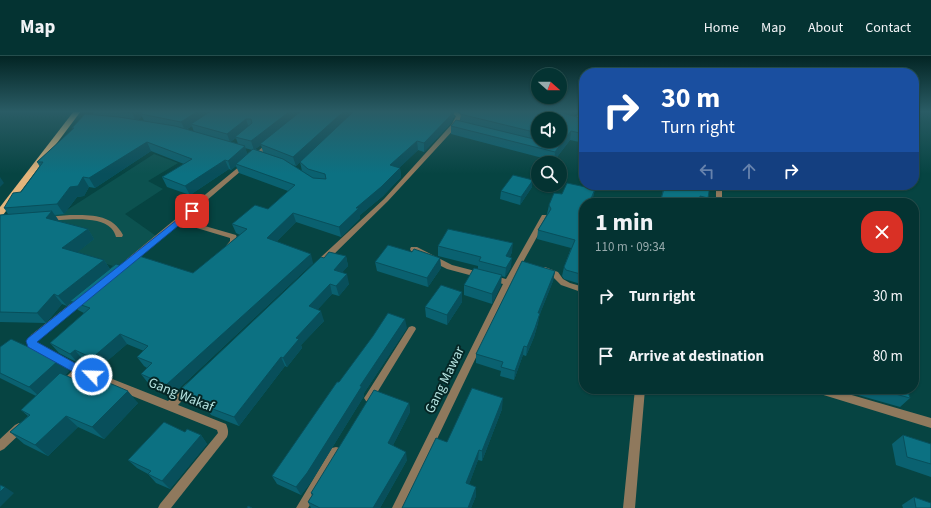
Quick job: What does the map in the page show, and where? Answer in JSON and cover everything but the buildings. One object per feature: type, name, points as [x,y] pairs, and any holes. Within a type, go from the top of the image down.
[{"type":"main road","points":[[0,212],[62,132]]},
{"type":"street","points":[[316,266],[386,200],[448,132]]},
{"type":"street","points":[[126,265],[180,222],[254,154],[274,140]]},
{"type":"street","points":[[254,154],[264,157]]},
{"type":"street","points":[[36,220],[67,217],[96,220],[112,225],[119,234]]},
{"type":"street","name":"Gang Mawar","points":[[398,508],[508,282],[521,266],[544,217]]},
{"type":"street","points":[[180,222],[233,237],[234,241],[228,247]]},
{"type":"street","points":[[414,249],[450,267],[508,282]]},
{"type":"street","points":[[537,269],[555,274],[560,282],[579,289]]},
{"type":"street","name":"Gang Wakaf","points":[[89,294],[31,341],[32,344],[79,370],[222,427],[223,434],[164,508]]},
{"type":"street","points":[[363,409],[412,329]]},
{"type":"street","points":[[56,392],[79,370]]},
{"type":"street","points":[[170,406],[198,379]]},
{"type":"street","points":[[629,508],[640,394]]},
{"type":"street","points":[[835,394],[931,423]]},
{"type":"street","points":[[0,446],[28,419]]},
{"type":"street","points":[[302,508],[342,442]]},
{"type":"shaded area","points":[[154,154],[178,163],[148,181],[163,189],[125,214],[156,236],[119,268],[76,254],[9,217],[64,212]]},
{"type":"route","points":[[92,375],[79,370],[32,344],[31,341],[34,337],[192,211]]}]
